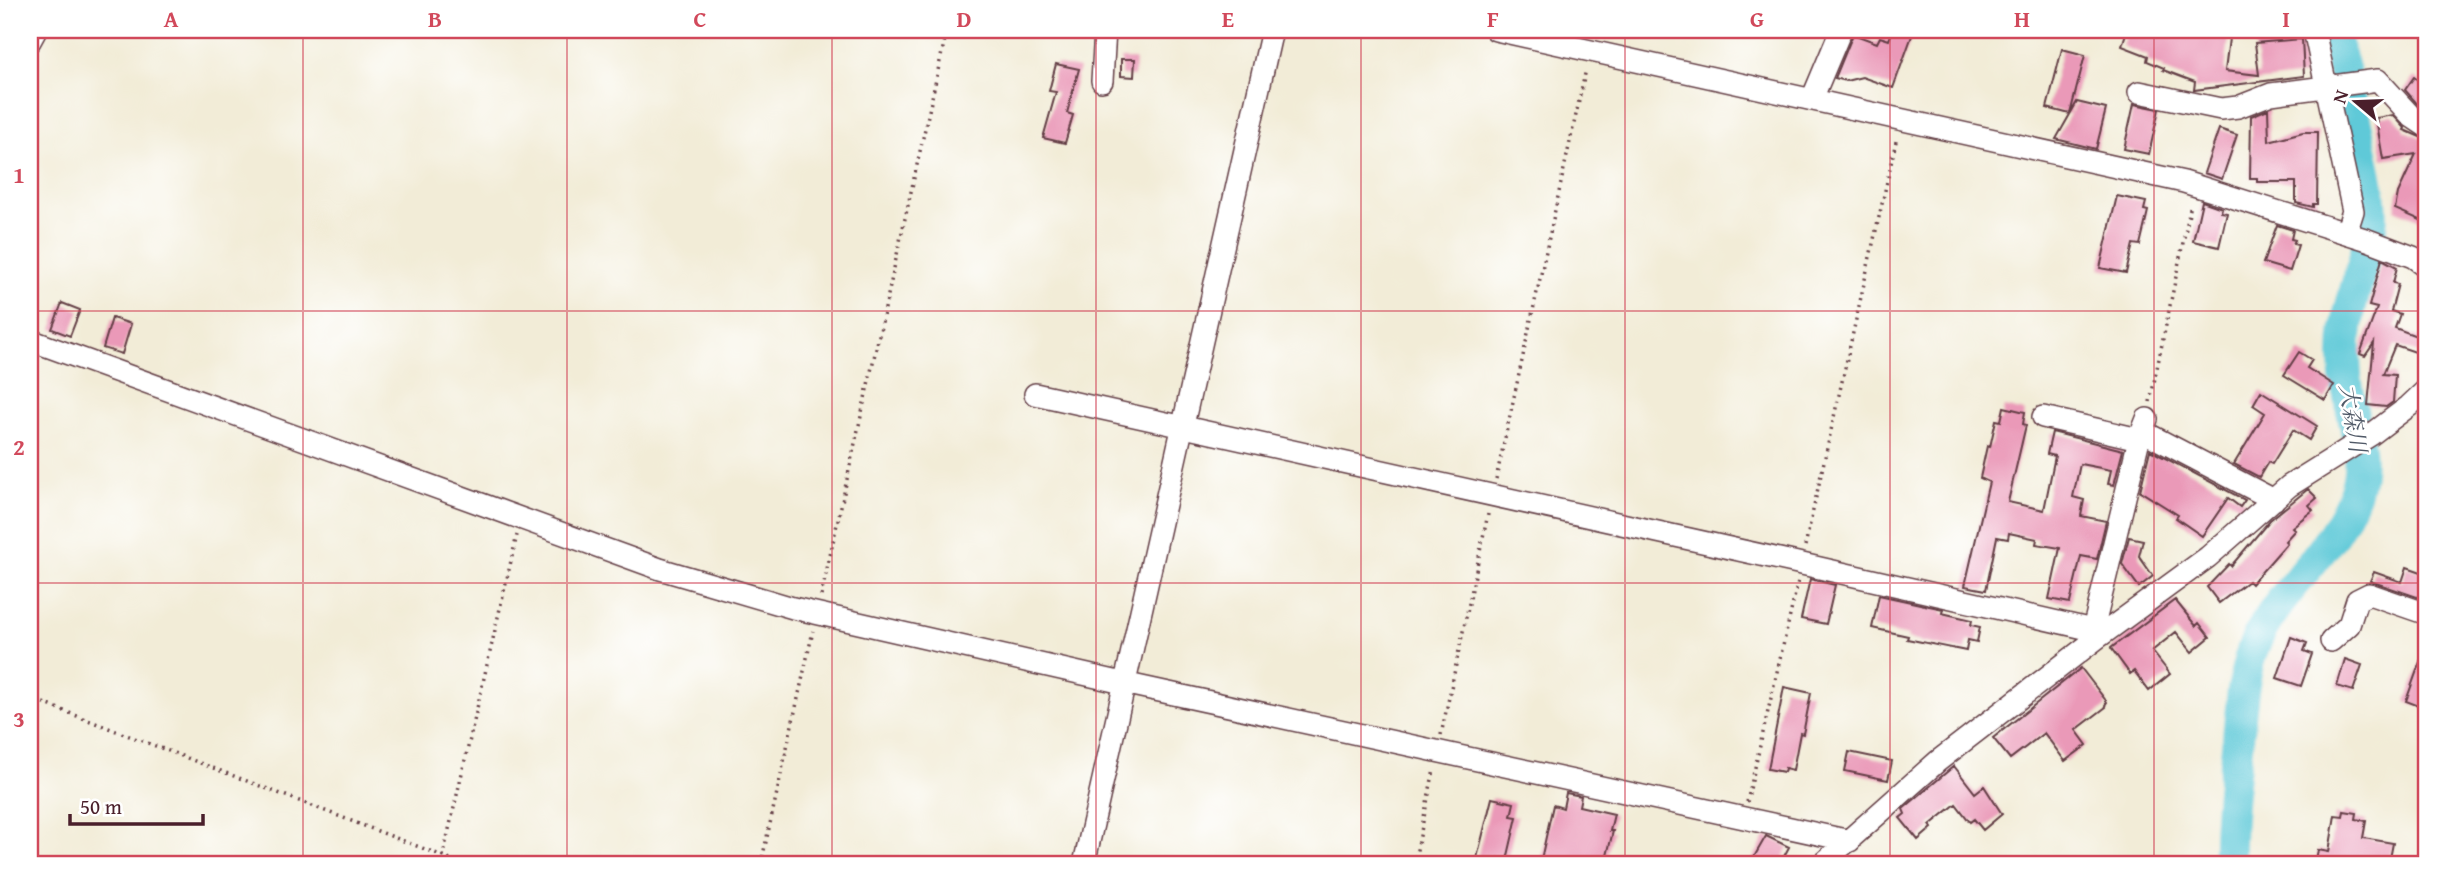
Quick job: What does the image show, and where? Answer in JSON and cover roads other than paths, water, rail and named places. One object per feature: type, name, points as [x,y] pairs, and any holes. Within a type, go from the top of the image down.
[{"type":"street","points":[[30,41],[36,30]]},
{"type":"street","points":[[1101,81],[1105,30]]},
{"type":"street","points":[[1084,864],[1272,30]]},
{"type":"street","points":[[1496,30],[2195,185],[2383,245],[2413,257],[2427,267]]},
{"type":"street","points":[[1812,99],[1841,30]]},
{"type":"street","points":[[2314,30],[2353,211],[2352,235]]},
{"type":"street","points":[[2139,92],[2221,109],[2238,107],[2271,94],[2378,79],[2412,117],[2427,127]]},
{"type":"street","points":[[30,340],[660,569],[817,614],[1850,841]]},
{"type":"street","points":[[1822,864],[1938,761],[2096,634],[2208,557],[2289,486],[2372,434],[2427,389]]},
{"type":"street","points":[[1035,394],[1801,564],[2096,634]]},
{"type":"street","points":[[2043,417],[2143,430],[2274,499]]},
{"type":"street","points":[[2096,634],[2143,430]]},
{"type":"street","points":[[2332,641],[2349,625],[2357,600],[2370,594],[2427,614]]},
{"type":"waterway","name":"大森川","points":[[2229,864],[2230,817],[2242,695],[2252,652],[2275,609],[2337,528],[2347,510],[2359,476],[2359,448],[2348,391],[2345,347],[2351,307],[2366,253],[2372,216],[2355,118],[2332,30]]}]
